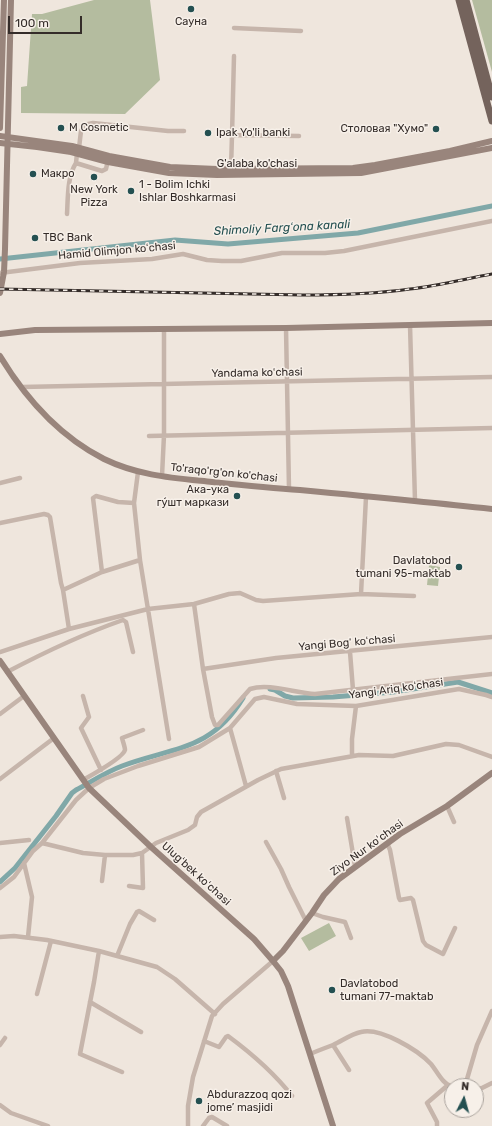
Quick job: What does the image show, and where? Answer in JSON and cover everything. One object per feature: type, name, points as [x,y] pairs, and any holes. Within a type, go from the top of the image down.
[{"type":"main road","points":[[0,128],[4,0]]},
{"type":"main road","points":[[0,293],[5,250],[3,144],[7,136],[11,0]]},
{"type":"main road","points":[[459,0],[492,121]]},
{"type":"main road","points":[[466,0],[492,97]]},
{"type":"main road","points":[[0,136],[7,136],[22,142]]},
{"type":"main road","name":"G'alaba ko'chasi","points":[[22,142],[78,150],[108,159],[169,173],[209,175],[361,173],[492,141]]},
{"type":"main road","points":[[3,144],[22,142]]},
{"type":"main road","name":"G'alaba ko'chasi","points":[[108,159],[170,167],[231,169],[353,168],[400,163],[492,148]]},
{"type":"main road","points":[[0,334],[35,330],[164,330],[492,323]]},
{"type":"main road","name":"To'raqo'rg'on ko'chasi","points":[[0,356],[36,406],[64,434],[82,447],[105,459],[138,472],[289,490],[492,509]]},
{"type":"main road","name":"Ulugʻbek koʻchasi","points":[[0,661],[89,788],[151,847],[250,936],[281,971],[288,986],[333,1126]]},
{"type":"main road","name":"Ziyo Nur koʻchasi","points":[[273,961],[283,951],[324,895],[339,879],[387,843],[447,806],[492,774]]},
{"type":"street","points":[[234,28],[301,31]]},
{"type":"street","points":[[231,169],[234,56]]},
{"type":"street","points":[[67,214],[70,178],[76,163],[81,131],[84,125],[93,123],[168,132],[184,131]]},
{"type":"street","points":[[232,135],[299,136]]},
{"type":"street","points":[[76,163],[104,171],[106,169],[108,159]]},
{"type":"street","name":"Hamid Olimjon koʻchasi","points":[[2,273],[80,263],[152,259],[183,254],[206,260],[241,261],[282,253],[325,253],[344,251],[492,220]]},
{"type":"street","points":[[410,325],[415,501]]},
{"type":"street","points":[[286,328],[289,490]]},
{"type":"street","points":[[162,476],[164,435],[164,330]]},
{"type":"street","name":"Yandama koʻchasi","points":[[22,387],[492,377]]},
{"type":"street","points":[[149,436],[289,434],[413,429],[492,428]]},
{"type":"street","points":[[138,472],[134,503],[140,560],[169,739]]},
{"type":"street","points":[[0,483],[20,478]]},
{"type":"street","points":[[102,572],[93,498],[96,496],[118,502],[134,503]]},
{"type":"street","points":[[361,594],[366,497]]},
{"type":"street","points":[[0,523],[44,514],[48,515],[50,518],[69,630]]},
{"type":"street","points":[[63,590],[102,572],[140,560]]},
{"type":"street","points":[[0,652],[69,630],[148,609],[194,604],[229,594],[240,593],[262,601],[361,594],[414,596]]},
{"type":"street","points":[[194,604],[203,669],[212,717],[214,723],[218,725],[250,689],[257,687],[302,694],[352,690],[492,674]]},
{"type":"street","points":[[7,672],[82,636],[123,620],[126,622],[133,652]]},
{"type":"street","name":"Yangi Bogʻ koʻchasi","points":[[203,669],[276,658],[492,637]]},
{"type":"street","points":[[350,652],[352,690]]},
{"type":"street","name":"Yangi Ariq koʻchasi","points":[[0,888],[14,877],[33,851],[42,843],[76,800],[89,788],[111,776],[199,746],[230,728],[252,702],[260,697],[297,704],[356,706],[459,689],[486,695],[492,698]]},
{"type":"street","points":[[0,714],[24,696]]},
{"type":"street","points":[[82,696],[90,717],[82,728],[101,770]]},
{"type":"street","points":[[352,756],[352,739],[356,706]]},
{"type":"street","points":[[230,728],[246,786]]},
{"type":"street","points":[[83,780],[101,770],[124,753],[125,749],[122,738],[143,730]]},
{"type":"street","points":[[0,779],[54,738]]},
{"type":"street","points":[[42,843],[83,853],[133,855],[142,853],[162,840],[188,830],[195,825],[197,817],[201,812],[246,786],[276,771],[293,766],[365,754],[393,756],[446,744],[454,744],[492,757]]},
{"type":"street","points":[[276,771],[284,798]]},
{"type":"street","points":[[447,806],[454,822]]},
{"type":"street","points":[[347,818],[355,866]]},
{"type":"street","points":[[0,843],[29,840]]},
{"type":"street","points":[[266,842],[306,921]]},
{"type":"street","points":[[387,843],[390,850],[399,898],[400,900],[411,898],[413,900],[426,945],[443,954],[455,928]]},
{"type":"street","points":[[129,886],[143,888],[142,853]]},
{"type":"street","points":[[102,881],[104,855]]},
{"type":"street","points":[[24,863],[32,897],[28,937]]},
{"type":"street","points":[[117,956],[130,924],[138,911],[154,920]]},
{"type":"street","points":[[312,913],[345,922],[351,938]]},
{"type":"street","points":[[0,937],[28,937],[51,941],[99,951],[157,967],[175,979],[215,1014]]},
{"type":"street","points":[[36,994],[51,941]]},
{"type":"street","points":[[99,951],[80,1054],[122,1072]]},
{"type":"street","points":[[190,1126],[188,1106],[189,1096],[193,1077],[210,1022],[223,1004],[273,961]]},
{"type":"street","points":[[90,1002],[142,1032]]},
{"type":"street","points":[[467,1078],[477,1045],[492,1011]]},
{"type":"street","points":[[310,1054],[360,1032],[370,1030],[378,1032],[410,1047],[426,1058],[444,1079]]},
{"type":"street","points":[[204,1041],[219,1047],[228,1036],[258,1060],[284,1085],[292,1096]]},
{"type":"street","points":[[0,1045],[5,1038]]},
{"type":"street","points":[[332,1045],[349,1070]]},
{"type":"street","points":[[437,1126],[437,1122],[426,1103],[444,1090]]},
{"type":"street","points":[[0,1105],[11,1114],[48,1126]]},
{"type":"street","points":[[203,1126],[211,1117],[227,1126]]},
{"type":"green space","points":[[94,0],[150,0],[160,80],[125,114],[21,113],[21,87],[27,86],[32,14],[42,14]]},
{"type":"green space","points":[[472,0],[492,0],[492,72]]},
{"type":"green space","points":[[429,565],[440,567],[438,586],[427,585]]},
{"type":"green space","points":[[329,923],[336,936],[309,951],[301,938]]},
{"type":"waterway","name":"Shimoliy Fargʻona kanali","points":[[0,259],[175,240],[228,244],[358,233],[492,206]]},
{"type":"waterway","points":[[270,689],[293,698],[333,697],[393,692],[458,682],[492,693]]},
{"type":"waterway","points":[[0,882],[15,868],[72,793],[116,768],[190,745],[204,738],[218,728],[231,715],[243,698]]},
{"type":"railway","points":[[0,289],[302,295],[342,294],[420,288],[492,274]]},
{"type":"place","name":"Сауна","points":[[191,9]]},
{"type":"place","name":"M Cosmetic","points":[[61,128]]},
{"type":"place","name":"Столовая \"Хумо\"","points":[[436,129]]},
{"type":"place","name":"Ipak Yo'li banki","points":[[208,133]]},
{"type":"place","name":"Макро","points":[[33,174]]},
{"type":"place","name":"New York Pizza","points":[[94,177]]},
{"type":"place","name":"1 - Bolim Ichki Ishlar Boshkarmasi","points":[[131,191]]},
{"type":"place","name":"TBC Bank","points":[[35,238]]},
{"type":"place","name":"Ака-ука гу́шт маркази","points":[[237,496]]},
{"type":"place","name":"Davlatobod tumani 95-maktab","points":[[459,567]]},
{"type":"place","name":"Davlatobod tumani 77-maktab","points":[[332,990]]},
{"type":"place","name":"Abdurazzoq qozi jome’ masjidi","points":[[199,1101]]}]
